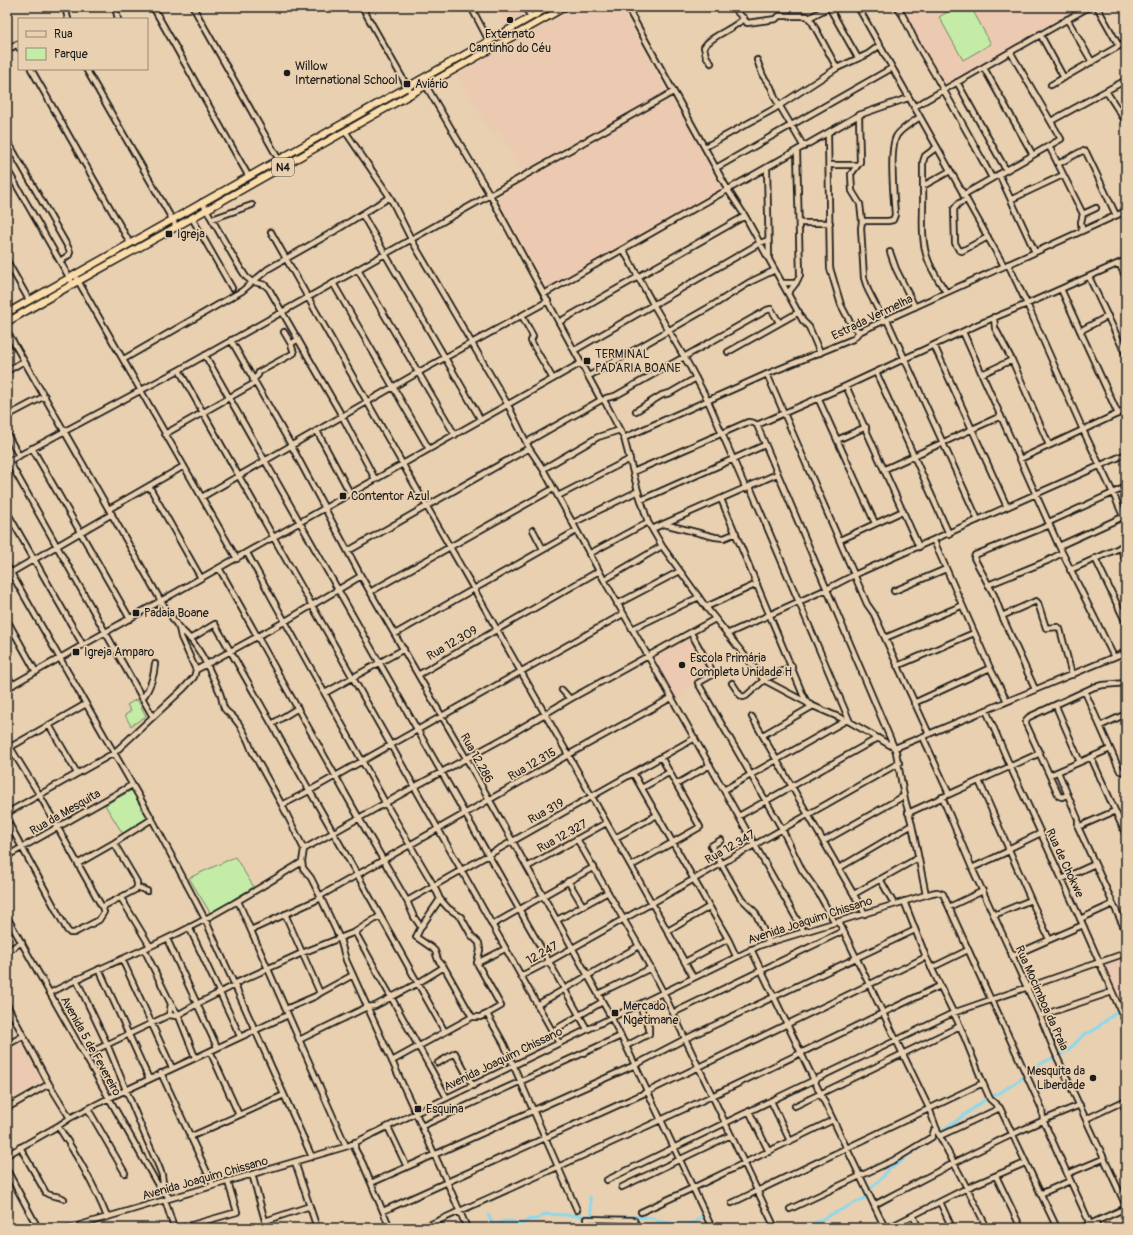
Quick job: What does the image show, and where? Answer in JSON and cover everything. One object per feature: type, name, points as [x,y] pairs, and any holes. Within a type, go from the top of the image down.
[{"type":"highway","name":"N4","points":[[7,313],[549,7]]},
{"type":"highway","name":"N4","points":[[7,322],[565,7]]},
{"type":"street","points":[[65,7],[68,18]]},
{"type":"street","points":[[115,7],[118,18]]},
{"type":"street","points":[[153,7],[249,176]]},
{"type":"street","points":[[193,7],[279,160]]},
{"type":"street","points":[[362,7],[411,94]]},
{"type":"street","points":[[471,7],[489,41]]},
{"type":"street","points":[[525,7],[531,17]]},
{"type":"street","points":[[627,7],[728,190],[745,216],[803,321],[809,327],[820,353]]},
{"type":"street","points":[[734,7],[747,23],[776,19],[779,16],[807,16],[810,18],[837,68]]},
{"type":"street","points":[[810,18],[829,7],[858,58]]},
{"type":"street","points":[[858,7],[966,200],[1006,265],[1027,304],[1083,430],[1125,517],[1126,523]]},
{"type":"street","points":[[897,7],[944,89],[992,178]]},
{"type":"street","points":[[914,107],[1011,53],[1040,34],[1089,7]]},
{"type":"street","points":[[1097,7],[1119,46]]},
{"type":"street","points":[[711,63],[706,56],[704,47],[708,42],[739,23],[744,18]]},
{"type":"street","points":[[1067,19],[1092,62]]},
{"type":"street","points":[[1040,34],[1064,78]]},
{"type":"street","points":[[1051,86],[1126,42]]},
{"type":"street","points":[[7,51],[17,44],[18,46]]},
{"type":"street","points":[[705,146],[757,119],[837,68],[868,54],[880,45]]},
{"type":"street","points":[[964,195],[1061,139],[1011,53]]},
{"type":"street","points":[[757,60],[761,71],[804,147]]},
{"type":"street","points":[[716,168],[892,68]]},
{"type":"street","points":[[984,68],[1033,155]]},
{"type":"street","points":[[32,70],[130,243]]},
{"type":"street","points":[[87,70],[176,226]]},
{"type":"street","points":[[422,79],[490,195],[581,363],[620,430],[624,438],[648,522],[662,546],[715,619],[764,680],[811,705],[848,722],[895,748]]},
{"type":"street","points":[[1051,121],[1126,80]]},
{"type":"street","points":[[957,82],[1006,170]]},
{"type":"street","points":[[1106,91],[1124,116],[1126,122]]},
{"type":"street","points":[[153,717],[8,462],[141,391],[673,92]]},
{"type":"street","points":[[544,294],[859,116],[908,98]]},
{"type":"street","points":[[851,174],[860,162],[859,116]]},
{"type":"street","points":[[862,221],[893,220],[895,215],[893,168],[896,136],[920,117]]},
{"type":"street","points":[[346,131],[390,197],[411,238],[508,405],[529,448],[543,469],[617,604],[695,738],[804,932]]},
{"type":"street","points":[[828,133],[830,268],[841,305],[851,324],[859,332]]},
{"type":"street","points":[[7,140],[69,249],[69,255],[60,261]]},
{"type":"street","points":[[1049,146],[1083,214],[1081,222],[1082,230]]},
{"type":"street","points":[[937,147],[925,156],[923,162],[923,229],[925,248],[930,266],[946,292]]},
{"type":"street","points":[[1058,164],[1082,151],[1086,152],[1116,215]]},
{"type":"street","points":[[788,293],[800,275],[797,152]]},
{"type":"street","points":[[829,165],[858,165]]},
{"type":"street","points":[[846,165],[851,174],[852,191],[860,204],[864,278],[868,290],[886,320],[905,358],[978,520]]},
{"type":"street","points":[[767,168],[769,259]]},
{"type":"street","points":[[7,169],[60,261],[76,283],[124,359],[165,434],[237,558]]},
{"type":"street","points":[[923,186],[950,171]]},
{"type":"street","points":[[999,174],[1036,252]]},
{"type":"street","points":[[1012,199],[1063,175]]},
{"type":"street","points":[[124,359],[242,291],[262,273],[390,197]]},
{"type":"street","points":[[966,200],[958,203],[954,209],[954,244],[959,250],[962,251],[988,237]]},
{"type":"street","points":[[202,202],[246,277],[253,282],[267,287],[282,311],[342,416],[374,479]]},
{"type":"street","points":[[212,219],[252,205]]},
{"type":"street","points":[[1083,214],[1096,208]]},
{"type":"street","name":"Estrada Vermelha","points":[[624,438],[767,374],[853,339],[859,332],[1126,211]]},
{"type":"street","points":[[362,214],[481,420]]},
{"type":"street","points":[[559,322],[745,216]]},
{"type":"street","points":[[192,218],[232,288]]},
{"type":"street","points":[[798,223],[830,223]]},
{"type":"street","points":[[271,232],[546,714],[693,977]]},
{"type":"street","points":[[574,350],[760,243],[768,240]]},
{"type":"street","points":[[623,249],[708,401],[733,459],[748,488],[799,600],[848,722]]},
{"type":"street","points":[[890,252],[896,270],[915,307]]},
{"type":"street","points":[[757,425],[846,386],[994,317],[1126,260]]},
{"type":"street","points":[[7,261],[29,300]]},
{"type":"street","points":[[1119,263],[1126,278]]},
{"type":"street","points":[[358,270],[455,435]]},
{"type":"street","points":[[589,376],[750,282],[775,270]]},
{"type":"street","points":[[1089,277],[1126,355]]},
{"type":"street","points":[[333,283],[429,449]]},
{"type":"street","points":[[783,283],[796,283]]},
{"type":"street","points":[[1061,289],[1118,414]]},
{"type":"street","points":[[202,497],[419,372],[548,301]]},
{"type":"street","points":[[527,442],[606,398],[615,396],[767,310],[771,309],[773,311],[779,322]]},
{"type":"street","points":[[728,352],[799,312]]},
{"type":"street","points":[[522,316],[533,336],[531,341],[552,380]]},
{"type":"street","points":[[1080,331],[1108,316]]},
{"type":"street","points":[[994,317],[995,328],[1012,360],[1049,445]]},
{"type":"street","points":[[7,331],[162,601],[179,628],[190,638],[206,665],[225,709],[236,720],[282,805],[304,849],[302,862],[303,868],[311,878],[340,939],[346,960],[367,1008],[448,1182],[467,1228]]},
{"type":"street","points":[[165,434],[229,398],[254,381],[259,372],[294,353],[284,332]]},
{"type":"street","points":[[963,332],[1062,553],[1114,658]]},
{"type":"street","points":[[291,344],[298,339]]},
{"type":"street","name":"Rua 12.286","points":[[231,340],[291,445],[361,576],[466,758],[611,1017],[711,1226]]},
{"type":"street","points":[[934,345],[1008,508]]},
{"type":"street","points":[[205,355],[586,1029]]},
{"type":"street","points":[[982,374],[1012,360]]},
{"type":"street","points":[[7,371],[24,361]]},
{"type":"street","points":[[7,688],[581,363]]},
{"type":"street","points":[[178,370],[312,605],[437,830],[559,1043]]},
{"type":"street","points":[[876,372],[949,534]]},
{"type":"street","points":[[767,374],[867,604],[874,614],[929,734]]},
{"type":"street","points":[[636,411],[662,395],[670,393],[696,378]]},
{"type":"street","points":[[846,386],[866,427],[919,547]]},
{"type":"street","points":[[7,416],[45,396]]},
{"type":"street","points":[[818,398],[875,524]]},
{"type":"street","points":[[1020,459],[1126,410]]},
{"type":"street","points":[[885,469],[1001,416]]},
{"type":"street","points":[[633,472],[748,422],[757,425],[895,748],[926,895]]},
{"type":"street","points":[[837,440],[866,427]]},
{"type":"street","points":[[543,469],[598,437],[620,430]]},
{"type":"street","points":[[317,431],[350,493]]},
{"type":"street","points":[[7,434],[19,456]]},
{"type":"street","points":[[641,500],[765,445]]},
{"type":"street","points":[[32,448],[130,619]]},
{"type":"street","points":[[348,551],[529,448]]},
{"type":"street","points":[[727,634],[799,600],[827,589],[854,575],[1008,508],[1126,454]]},
{"type":"street","points":[[558,496],[630,459]]},
{"type":"street","points":[[9,574],[80,533],[149,486],[184,466]]},
{"type":"street","points":[[652,529],[777,474]]},
{"type":"street","points":[[149,486],[201,578]]},
{"type":"street","points":[[1035,690],[994,595],[974,558],[975,555],[1049,524],[1126,486]]},
{"type":"street","points":[[370,592],[553,489]]},
{"type":"street","points":[[572,523],[638,491]]},
{"type":"street","points":[[721,499],[803,695],[811,705]]},
{"type":"street","points":[[840,540],[903,511]]},
{"type":"street","points":[[7,512],[83,646]]},
{"type":"street","points":[[1059,546],[1125,517]]},
{"type":"street","points":[[589,554],[648,522]]},
{"type":"street","points":[[664,524],[715,537],[724,538],[736,533]]},
{"type":"street","points":[[533,530],[543,549]]},
{"type":"street","points":[[395,634],[473,588],[576,531]]},
{"type":"street","points":[[934,540],[961,606],[1007,701]]},
{"type":"street","points":[[1070,570],[1126,545]]},
{"type":"street","points":[[604,580],[662,546]]},
{"type":"street","points":[[1120,547],[1126,562]]},
{"type":"street","points":[[247,553],[284,622],[440,899],[448,908],[460,917],[479,943],[480,950],[477,964],[501,1006],[487,1014],[472,1017],[392,1061]]},
{"type":"street","points":[[988,585],[1047,561],[1062,553]]},
{"type":"street","points":[[1095,558],[1125,620]]},
{"type":"street","points":[[7,566],[9,574],[60,658],[152,819],[205,919],[312,1156]]},
{"type":"street","points":[[219,568],[358,818],[421,927]]},
{"type":"street","points":[[894,591],[946,569]]},
{"type":"street","name":"Rua 12.309","points":[[418,674],[599,571]]},
{"type":"street","points":[[617,604],[680,571]]},
{"type":"street","points":[[196,670],[284,622],[361,576]]},
{"type":"street","points":[[706,607],[757,584]]},
{"type":"street","points":[[632,629],[699,597]]},
{"type":"street","points":[[1002,616],[1038,601],[1046,628],[1058,627],[1060,629],[1072,675]]},
{"type":"street","points":[[885,638],[961,606]]},
{"type":"street","points":[[282,805],[623,614]]},
{"type":"street","points":[[304,849],[715,619]]},
{"type":"street","points":[[7,620],[36,672]]},
{"type":"street","points":[[190,638],[215,624],[445,1032]]},
{"type":"street","points":[[7,813],[114,753],[194,677],[196,670],[181,637],[179,628]]},
{"type":"street","points":[[691,633],[714,674],[698,683],[782,829],[802,870],[843,930],[930,1108],[940,1136],[968,1188],[987,1228]]},
{"type":"street","points":[[897,666],[974,633]]},
{"type":"street","points":[[325,694],[404,649]]},
{"type":"street","points":[[895,748],[1126,652]]},
{"type":"street","points":[[143,698],[151,684],[155,672],[155,664]]},
{"type":"street","points":[[732,683],[743,697],[764,680],[792,666]]},
{"type":"street","points":[[914,703],[990,668]]},
{"type":"street","points":[[7,674],[13,685]]},
{"type":"street","points":[[1067,795],[1062,797],[1059,796],[1026,724],[1026,720],[1094,687],[1126,683]]},
{"type":"street","points":[[562,690],[570,699]]},
{"type":"street","points":[[1085,692],[1120,771],[1126,772]]},
{"type":"street","name":"Rua 12.315","points":[[251,930],[320,897],[568,755],[671,698]]},
{"type":"street","points":[[7,820],[67,930],[70,933],[74,933],[100,920],[104,912],[79,863],[40,794],[9,748],[86,704]]},
{"type":"street","points":[[763,735],[811,705]]},
{"type":"street","points":[[1056,706],[1080,762]]},
{"type":"street","points":[[272,724],[298,708]]},
{"type":"street","name":"Rua de Chokwe","points":[[986,710],[1126,1023]]},
{"type":"street","points":[[1100,726],[1126,714]]},
{"type":"street","points":[[752,717],[777,759],[807,815],[866,914]]},
{"type":"street","points":[[724,790],[777,759],[848,722]]},
{"type":"street","points":[[49,725],[77,773]]},
{"type":"street","points":[[923,737],[949,794]]},
{"type":"street","name":"Rua 319","points":[[407,901],[695,738]]},
{"type":"street","points":[[739,816],[878,738]]},
{"type":"street","points":[[1050,775],[1110,749]]},
{"type":"street","points":[[908,813],[1040,753]]},
{"type":"street","points":[[631,866],[700,827],[661,757]]},
{"type":"street","points":[[1091,757],[1126,835]]},
{"type":"street","name":"Rua 12.347","points":[[572,948],[899,763]]},
{"type":"street","points":[[677,784],[710,765]]},
{"type":"street","points":[[642,788],[670,772]]},
{"type":"street","points":[[1058,772],[1078,819],[1078,827],[1126,932]]},
{"type":"street","points":[[633,773],[728,939],[736,956]]},
{"type":"street","points":[[979,781],[1049,939]]},
{"type":"street","name":"Rua da Mesquita","points":[[7,856],[132,785]]},
{"type":"street","points":[[824,842],[904,796]]},
{"type":"street","name":"Rua Mocimboa da Praia","points":[[942,797],[972,868],[1040,1016],[1056,1056],[1126,1207]]},
{"type":"street","points":[[1078,827],[1115,811]]},
{"type":"street","points":[[615,838],[657,815]]},
{"type":"street","points":[[79,863],[152,819]]},
{"type":"street","name":"Rua 12.327","points":[[527,867],[606,823]]},
{"type":"street","points":[[839,868],[912,825]]},
{"type":"street","points":[[972,868],[1041,833]]},
{"type":"street","points":[[577,839],[639,946],[663,992],[775,1228]]},
{"type":"street","points":[[721,840],[711,846],[740,898],[755,912],[769,942]]},
{"type":"street","points":[[114,843],[137,882],[138,887]]},
{"type":"street","points":[[854,894],[918,858]]},
{"type":"street","points":[[50,992],[99,968],[167,939],[238,901],[302,862]]},
{"type":"street","points":[[1062,879],[1095,864]]},
{"type":"street","points":[[492,925],[594,867]]},
{"type":"street","points":[[880,879],[894,904]]},
{"type":"street","points":[[568,881],[583,906]]},
{"type":"street","points":[[138,887],[147,891]]},
{"type":"street","points":[[102,907],[121,898],[138,887]]},
{"type":"street","points":[[983,891],[949,908],[1042,1109],[1043,1120],[1090,1224]]},
{"type":"street","points":[[557,920],[608,892]]},
{"type":"street","name":"Avenida Joaquim Chissano","points":[[70,1228],[347,1146],[473,1086],[586,1029],[639,1005],[736,956],[769,942],[866,914],[904,901],[939,892],[943,894],[949,908]]},
{"type":"street","points":[[121,898],[150,946]]},
{"type":"street","points":[[440,899],[416,937],[435,951],[438,960],[444,967],[472,1017]]},
{"type":"street","points":[[994,915],[1031,900]]},
{"type":"street","points":[[238,901],[347,1146],[353,1150],[364,1168]]},
{"type":"street","points":[[904,901],[926,957],[960,1026],[989,1097],[1000,1108],[1057,1228]]},
{"type":"street","points":[[1080,919],[1113,904]]},
{"type":"street","points":[[668,931],[709,907]]},
{"type":"street","points":[[285,914],[320,992]]},
{"type":"street","name":"Avenida 5 de Fevereiro","points":[[7,916],[166,1200]]},
{"type":"street","points":[[85,1055],[169,1015],[174,1016],[268,968],[355,932],[380,916]]},
{"type":"street","points":[[1012,956],[1083,925]]},
{"type":"street","points":[[189,927],[240,1036]]},
{"type":"street","points":[[673,1013],[843,930]]},
{"type":"street","points":[[371,1183],[635,1065],[686,1039],[915,930]]},
{"type":"street","points":[[355,932],[447,1098]]},
{"type":"street","points":[[167,939],[217,1047]]},
{"type":"street","points":[[685,962],[728,939]]},
{"type":"street","points":[[7,951],[22,942]]},
{"type":"street","points":[[537,1005],[639,946]]},
{"type":"street","name":"12.247","points":[[521,976],[572,948]]},
{"type":"street","points":[[144,949],[171,1004],[178,1014],[195,1057]]},
{"type":"street","points":[[477,964],[505,949]]},
{"type":"street","points":[[750,950],[788,1025],[859,1176],[886,1228],[1025,1162]]},
{"type":"street","points":[[931,968],[968,950]]},
{"type":"street","points":[[607,1180],[953,1013],[1126,954]]},
{"type":"street","points":[[384,1212],[647,1092],[926,957]]},
{"type":"street","points":[[122,959],[172,1068]]},
{"type":"street","points":[[299,1040],[367,1008],[375,1006],[444,967]]},
{"type":"street","points":[[99,968],[149,1079]]},
{"type":"street","points":[[598,994],[650,968]]},
{"type":"street","points":[[286,1010],[316,996],[320,992],[353,975]]},
{"type":"street","points":[[76,979],[107,1044],[162,1175],[163,1182],[160,1187],[166,1200],[174,1228]]},
{"type":"street","points":[[422,1228],[712,1096],[801,1054],[882,1012],[940,986]]},
{"type":"street","points":[[1040,1016],[1112,992]]},
{"type":"street","points":[[553,1031],[602,1002]]},
{"type":"street","points":[[169,1015],[171,1004]]},
{"type":"street","points":[[7,1005],[49,1084],[70,1118]]},
{"type":"street","points":[[626,1046],[650,1034],[649,1027],[639,1005]]},
{"type":"street","points":[[487,1014],[504,1044],[578,1210]]},
{"type":"street","points":[[7,1154],[20,1148],[70,1118],[109,1098],[254,1029],[288,1015]]},
{"type":"street","points":[[794,1106],[960,1026]]},
{"type":"street","points":[[7,1045],[23,1036]]},
{"type":"street","points":[[422,1126],[621,1036]]},
{"type":"street","points":[[210,1051],[238,1115]]},
{"type":"street","points":[[438,1063],[455,1053],[473,1086]]},
{"type":"street","points":[[161,1073],[213,1185]]},
{"type":"street","points":[[732,1204],[983,1083]]},
{"type":"street","points":[[7,1108],[49,1084]]},
{"type":"street","points":[[190,1137],[284,1095]]},
{"type":"street","points":[[771,1101],[790,1141]]},
{"type":"street","points":[[1086,1118],[1124,1101],[1126,1111]]},
{"type":"street","points":[[874,1205],[954,1162],[1012,1134],[1080,1105]]},
{"type":"street","points":[[940,1136],[1000,1108]]},
{"type":"street","points":[[88,1109],[125,1173]]},
{"type":"street","points":[[749,1111],[769,1152]]},
{"type":"street","points":[[641,1212],[769,1152],[833,1120]]},
{"type":"street","points":[[58,1126],[96,1189],[107,1217]]},
{"type":"street","points":[[388,1127],[407,1167]]},
{"type":"street","points":[[790,1209],[894,1160],[932,1137],[934,1130],[937,1129]]},
{"type":"street","points":[[622,1187],[731,1135]]},
{"type":"street","points":[[355,1142],[355,1149],[384,1212],[389,1227]]},
{"type":"street","points":[[20,1148],[46,1193],[49,1195],[55,1195],[64,1200]]},
{"type":"street","points":[[1067,1174],[1103,1158]]},
{"type":"street","points":[[296,1162],[317,1228]]},
{"type":"street","points":[[7,1170],[38,1228]]},
{"type":"street","points":[[252,1174],[267,1228]]},
{"type":"street","points":[[996,1176],[1021,1228]]},
{"type":"street","points":[[1040,1194],[1070,1180]]},
{"type":"street","points":[[181,1228],[237,1212],[228,1182]]},
{"type":"street","points":[[940,1202],[952,1228]]},
{"type":"street","points":[[265,1221],[310,1206]]},
{"type":"street","points":[[1081,1228],[1126,1207]]},
{"type":"street","points":[[913,1216],[919,1228]]},
{"type":"street","points":[[590,1228],[586,1219],[634,1220],[638,1228]]},
{"type":"street","points":[[1095,1222],[1098,1228]]},
{"type":"shaded area","name":"Externato Cantinho do Céu","points":[[496,7],[521,7],[526,15],[506,25]]},
{"type":"shaded area","points":[[577,7],[620,7],[724,189],[548,289],[493,191],[523,173],[499,131],[492,135],[457,74]]},
{"type":"shaded area","points":[[900,7],[1083,7],[945,85]]},
{"type":"shaded area","name":"Escola Primária Completa Unidade H","points":[[691,634],[713,674],[685,689],[688,695],[677,701],[651,656]]},
{"type":"shaded area","points":[[1126,957],[1126,1011],[1123,1011],[1103,965]]},
{"type":"shaded area","points":[[24,1038],[45,1079],[7,1101],[7,1047]]},
{"type":"green space","points":[[956,7],[971,7],[991,44],[963,60],[939,17]]},
{"type":"green space","points":[[137,699],[146,716],[131,726],[125,715],[131,711],[127,705]]},
{"type":"green space","points":[[132,790],[149,820],[123,834],[105,805]]},
{"type":"green space","points":[[235,857],[255,889],[211,914],[189,878]]},
{"type":"waterway","points":[[868,1191],[883,1177],[889,1168],[898,1164],[908,1155],[939,1135],[989,1097],[998,1094],[1018,1081],[1038,1065],[1065,1052],[1084,1034],[1093,1031],[1114,1014],[1126,1012]]},
{"type":"waterway","points":[[804,1228],[867,1197],[867,1193]]},
{"type":"waterway","points":[[590,1197],[592,1217]]},
{"type":"waterway","points":[[494,1228],[500,1223],[506,1221],[520,1225],[530,1219],[542,1217],[545,1214],[604,1217]]},
{"type":"waterway","points":[[488,1215],[495,1227]]},
{"type":"waterway","points":[[687,1226],[703,1216]]},
{"type":"waterway","points":[[610,1217],[652,1218],[658,1221],[694,1228]]},
{"type":"place","name":"Externato Cantinho do Céu","points":[[510,20]]},
{"type":"place","name":"Willow International School","points":[[287,73]]},
{"type":"place","name":"Aviário","points":[[407,84]]},
{"type":"place","name":"Igreja","points":[[169,234]]},
{"type":"place","name":"TERMINAL PADARIA BOANE","points":[[587,361]]},
{"type":"place","name":"Contentor Azul","points":[[343,496]]},
{"type":"place","name":"Padaia Boane","points":[[136,613]]},
{"type":"place","name":"Igreja Amparo","points":[[76,652]]},
{"type":"place","name":"Escola Primária Completa Unidade H","points":[[682,665]]},
{"type":"place","name":"Mercado Ngetimane","points":[[615,1013]]},
{"type":"place","name":"Mesquita da Liberdade","points":[[1093,1078]]},
{"type":"place","name":"Esquina","points":[[418,1109]]}]
